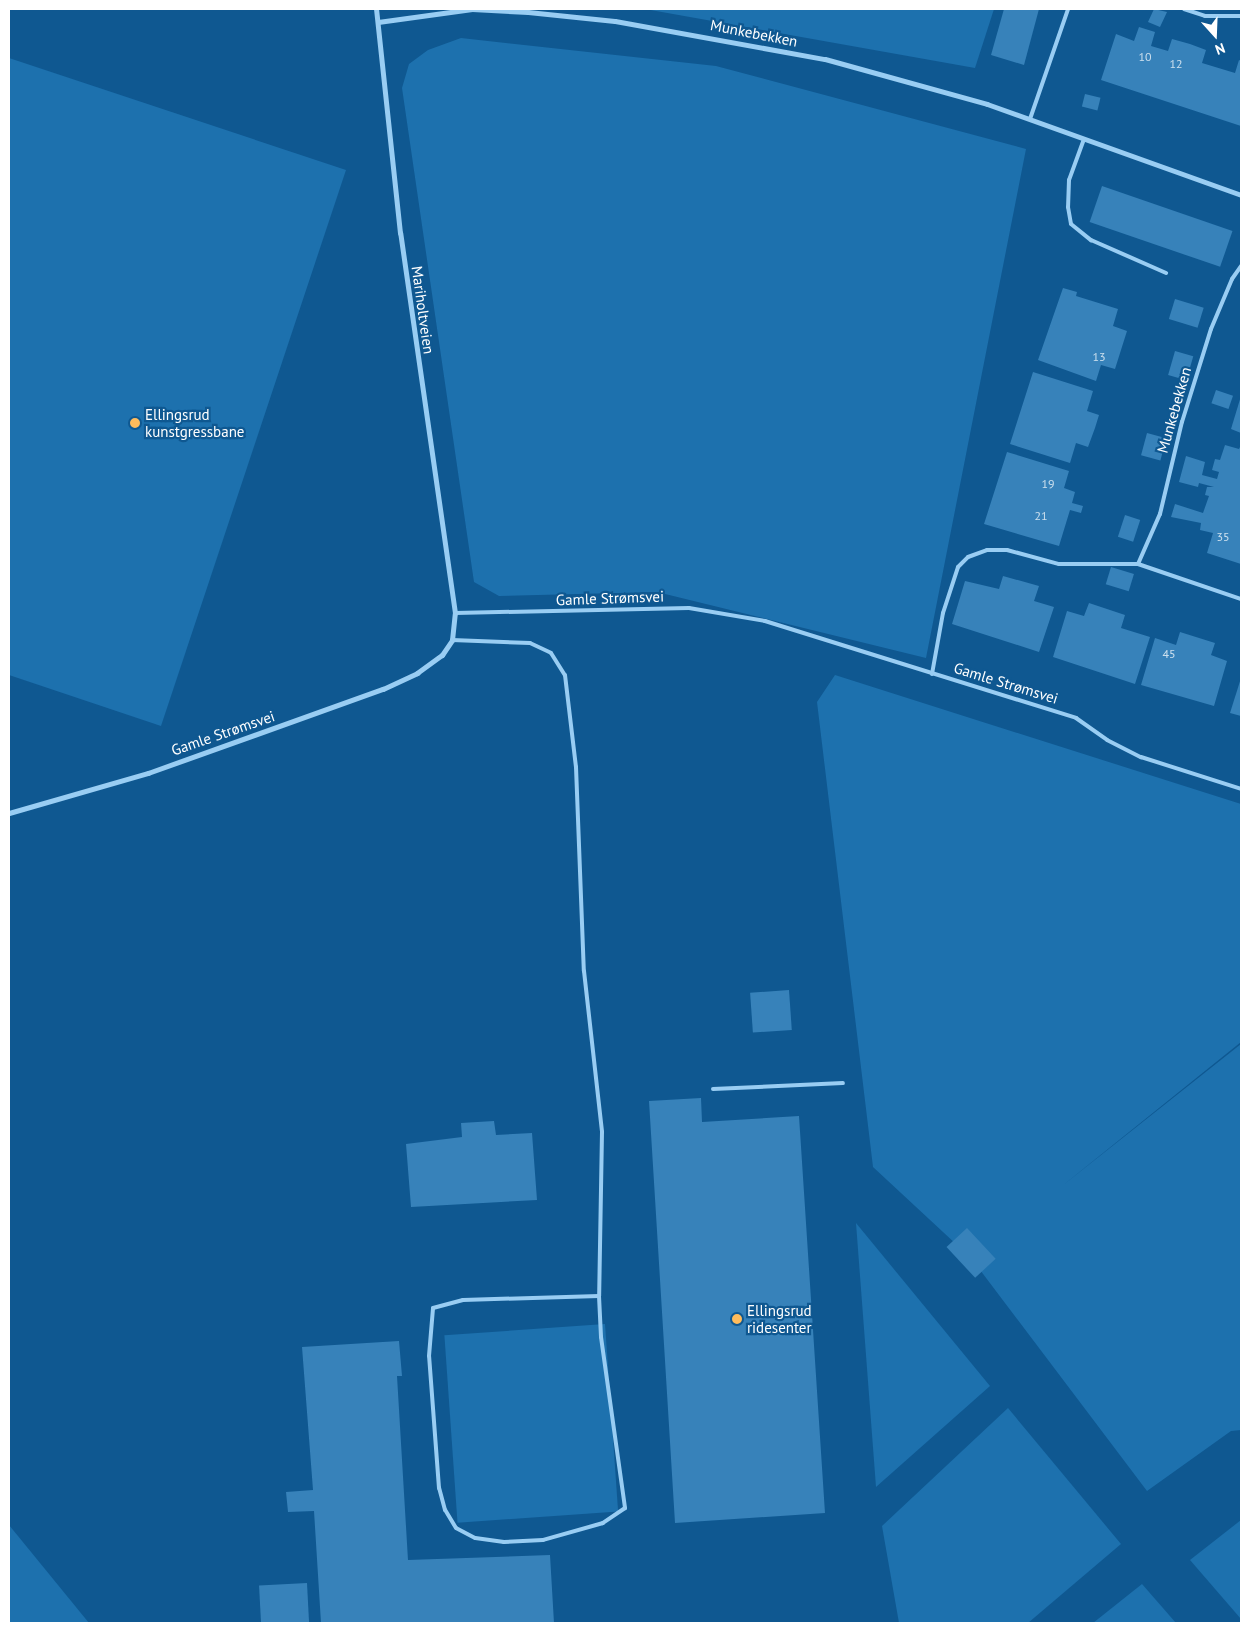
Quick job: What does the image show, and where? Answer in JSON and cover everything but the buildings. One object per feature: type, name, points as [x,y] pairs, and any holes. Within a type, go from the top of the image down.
[{"type":"street","name":"Mariholtveien","points":[[376,9],[381,84],[400,233],[455,612]]},
{"type":"street","name":"Munkebekken","points":[[378,22],[472,9],[615,21],[825,59],[906,80],[1030,119],[1241,195]]},
{"type":"street","points":[[452,640],[455,612]]},
{"type":"street","name":"Gamle Strømsvei","points":[[9,813],[148,773],[383,689],[417,673],[442,655],[452,640]]},
{"type":"lane","points":[[1030,119],[1068,9]]},
{"type":"lane","points":[[1184,9],[1205,16],[1241,16]]},
{"type":"lane","points":[[1084,139],[1069,180],[1068,207],[1072,224],[1092,240],[1166,273]]},
{"type":"lane","name":"Munkebekken","points":[[1138,564],[1160,514],[1182,422],[1211,329],[1232,279],[1241,266]]},
{"type":"lane","points":[[932,674],[950,588],[958,567],[968,557],[987,550],[1007,550],[1059,564],[1138,564],[1241,599]]},
{"type":"lane","name":"Gamle Strømsvei","points":[[455,612],[689,608],[765,621],[1076,718],[1107,740],[1141,757],[1241,789]]},
{"type":"lane","points":[[452,640],[530,643],[552,653],[565,674],[576,767],[584,971],[602,1132],[599,1296],[601,1337],[625,1508],[603,1523],[543,1540],[504,1542],[475,1538],[456,1528],[444,1510],[439,1488],[429,1356],[433,1308],[463,1300],[599,1296]]},
{"type":"lane","points":[[713,1089],[843,1083]]},
{"type":"shaded area","points":[[645,9],[994,9],[975,68]]},
{"type":"shaded area","points":[[461,38],[716,66],[1026,149],[926,658],[657,592],[499,596],[474,582],[402,88],[409,64],[428,50]]},
{"type":"shaded area","name":"Ellingsrud kunstgressbane","points":[[9,58],[346,170],[161,726],[9,675]]},
{"type":"shaded area","points":[[835,675],[1241,804],[1241,1042],[1062,1186],[1241,1044],[1241,1430],[1231,1431],[1147,1491],[971,1258],[873,1167],[817,702]]},
{"type":"shaded area","points":[[856,1223],[990,1386],[876,1487]]},
{"type":"shaded area","points":[[605,1324],[618,1512],[458,1523],[444,1335]]},
{"type":"shaded area","points":[[1008,1408],[1121,1544],[1028,1623],[899,1623],[882,1526]]},
{"type":"shaded area","points":[[1241,1520],[1241,1619],[1190,1560]]},
{"type":"shaded area","points":[[9,1525],[89,1623],[9,1623]]},
{"type":"shaded area","points":[[1142,1584],[1176,1623],[1093,1623]]},
{"type":"place","name":"Ellingsrud kunstgressbane","points":[[135,423]]},
{"type":"place","name":"Ellingsrud ridesenter","points":[[737,1319]]}]
